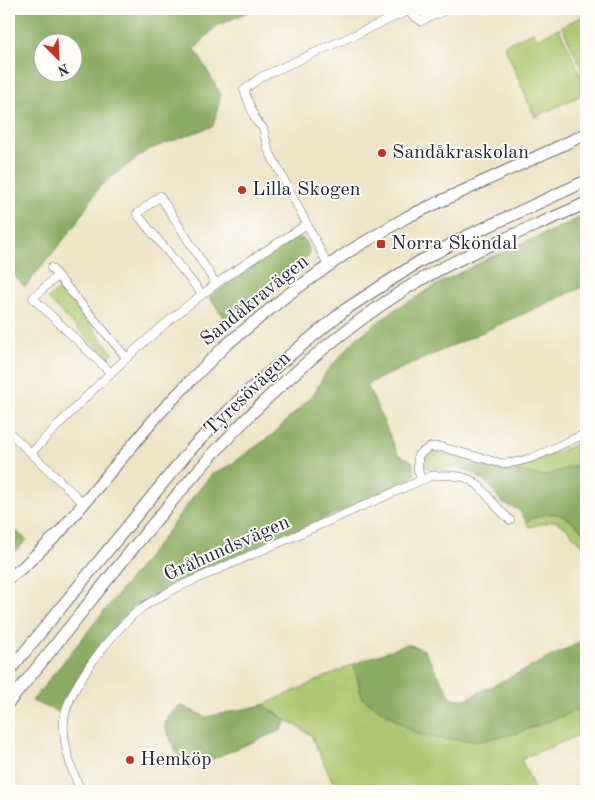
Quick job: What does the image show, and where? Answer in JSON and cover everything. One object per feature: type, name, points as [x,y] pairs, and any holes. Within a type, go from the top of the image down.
[{"type":"main road","name":"Sandåkravägen","points":[[9,578],[41,552],[59,534],[157,416],[226,345],[286,296],[328,265],[408,217],[586,134]]},
{"type":"main road","name":"Tyresövägen","points":[[9,671],[190,450],[245,394],[278,364],[346,310],[418,263],[465,236],[586,180]]},
{"type":"main road","name":"Tyresövägen","points":[[9,702],[191,478],[241,424],[295,373],[357,323],[409,287],[469,255],[586,203]]},
{"type":"street","points":[[328,265],[268,149],[263,128],[256,121],[244,90],[261,76],[409,10],[420,21],[448,9]]},
{"type":"street","points":[[202,294],[137,214],[160,196],[216,284]]},
{"type":"street","points":[[31,453],[126,357],[202,294],[307,224]]},
{"type":"street","points":[[51,268],[126,357]]},
{"type":"street","points":[[57,276],[33,298],[110,372]]},
{"type":"street","points":[[9,432],[84,504]]},
{"type":"street","points":[[421,479],[418,470],[418,455],[430,447],[441,447],[510,463],[524,460],[578,437],[586,437]]},
{"type":"street","name":"Gråhundsvägen","points":[[81,791],[69,758],[65,734],[65,714],[83,675],[126,623],[143,607],[176,588],[421,479],[447,475],[464,476],[476,482],[496,508],[510,520]]},
{"type":"green space","points":[[9,9],[254,9],[215,27],[195,49],[221,95],[213,126],[147,150],[99,187],[76,224],[25,287],[9,271]]},
{"type":"green space","points":[[586,15],[586,79],[562,26]]},
{"type":"green space","points":[[559,28],[586,87],[586,93],[535,117],[504,45],[533,32],[537,39]]},
{"type":"green space","points":[[586,215],[586,287],[367,384],[398,454],[412,461],[415,475],[410,480],[150,597],[134,610],[96,654],[64,714],[32,701],[213,473],[223,470],[272,435],[314,394],[326,372],[357,338],[394,310],[442,282],[489,258]]},
{"type":"green space","points":[[294,237],[303,239],[309,249],[309,255],[271,286],[266,294],[230,325],[209,297]]},
{"type":"green space","points":[[60,288],[113,353],[107,358],[48,299]]},
{"type":"green space","points":[[581,442],[586,444],[586,462],[544,476],[511,470],[527,465]]},
{"type":"green space","points":[[433,451],[458,457],[458,467],[431,469],[425,467],[423,463],[425,454]]},
{"type":"green space","points":[[458,457],[498,468],[544,476],[586,462],[586,535],[571,521],[559,514],[545,515],[526,521],[519,510],[502,503],[488,484],[472,472],[458,467]]},
{"type":"green space","points":[[559,513],[577,525],[586,535],[586,549],[565,527],[555,521],[529,527],[526,521],[544,514]]},
{"type":"green space","points":[[9,527],[27,540],[9,557]]},
{"type":"green space","points":[[586,639],[586,707],[518,733],[478,741],[440,739],[417,734],[362,698],[354,664],[407,644],[424,650],[452,699],[466,699]]},
{"type":"green space","points":[[354,664],[362,698],[586,707],[586,732],[521,759],[535,791],[337,791],[311,735],[263,705]]},
{"type":"green space","points":[[180,705],[206,717],[263,705],[287,720],[281,730],[191,768],[178,756],[165,727],[167,717]]},
{"type":"place","name":"Sandåkraskolan","points":[[382,153]]},
{"type":"place","name":"Lilla Skogen","points":[[242,190]]},
{"type":"place","name":"Norra Sköndal","points":[[381,244]]},
{"type":"place","name":"Hemköp","points":[[130,760]]}]
